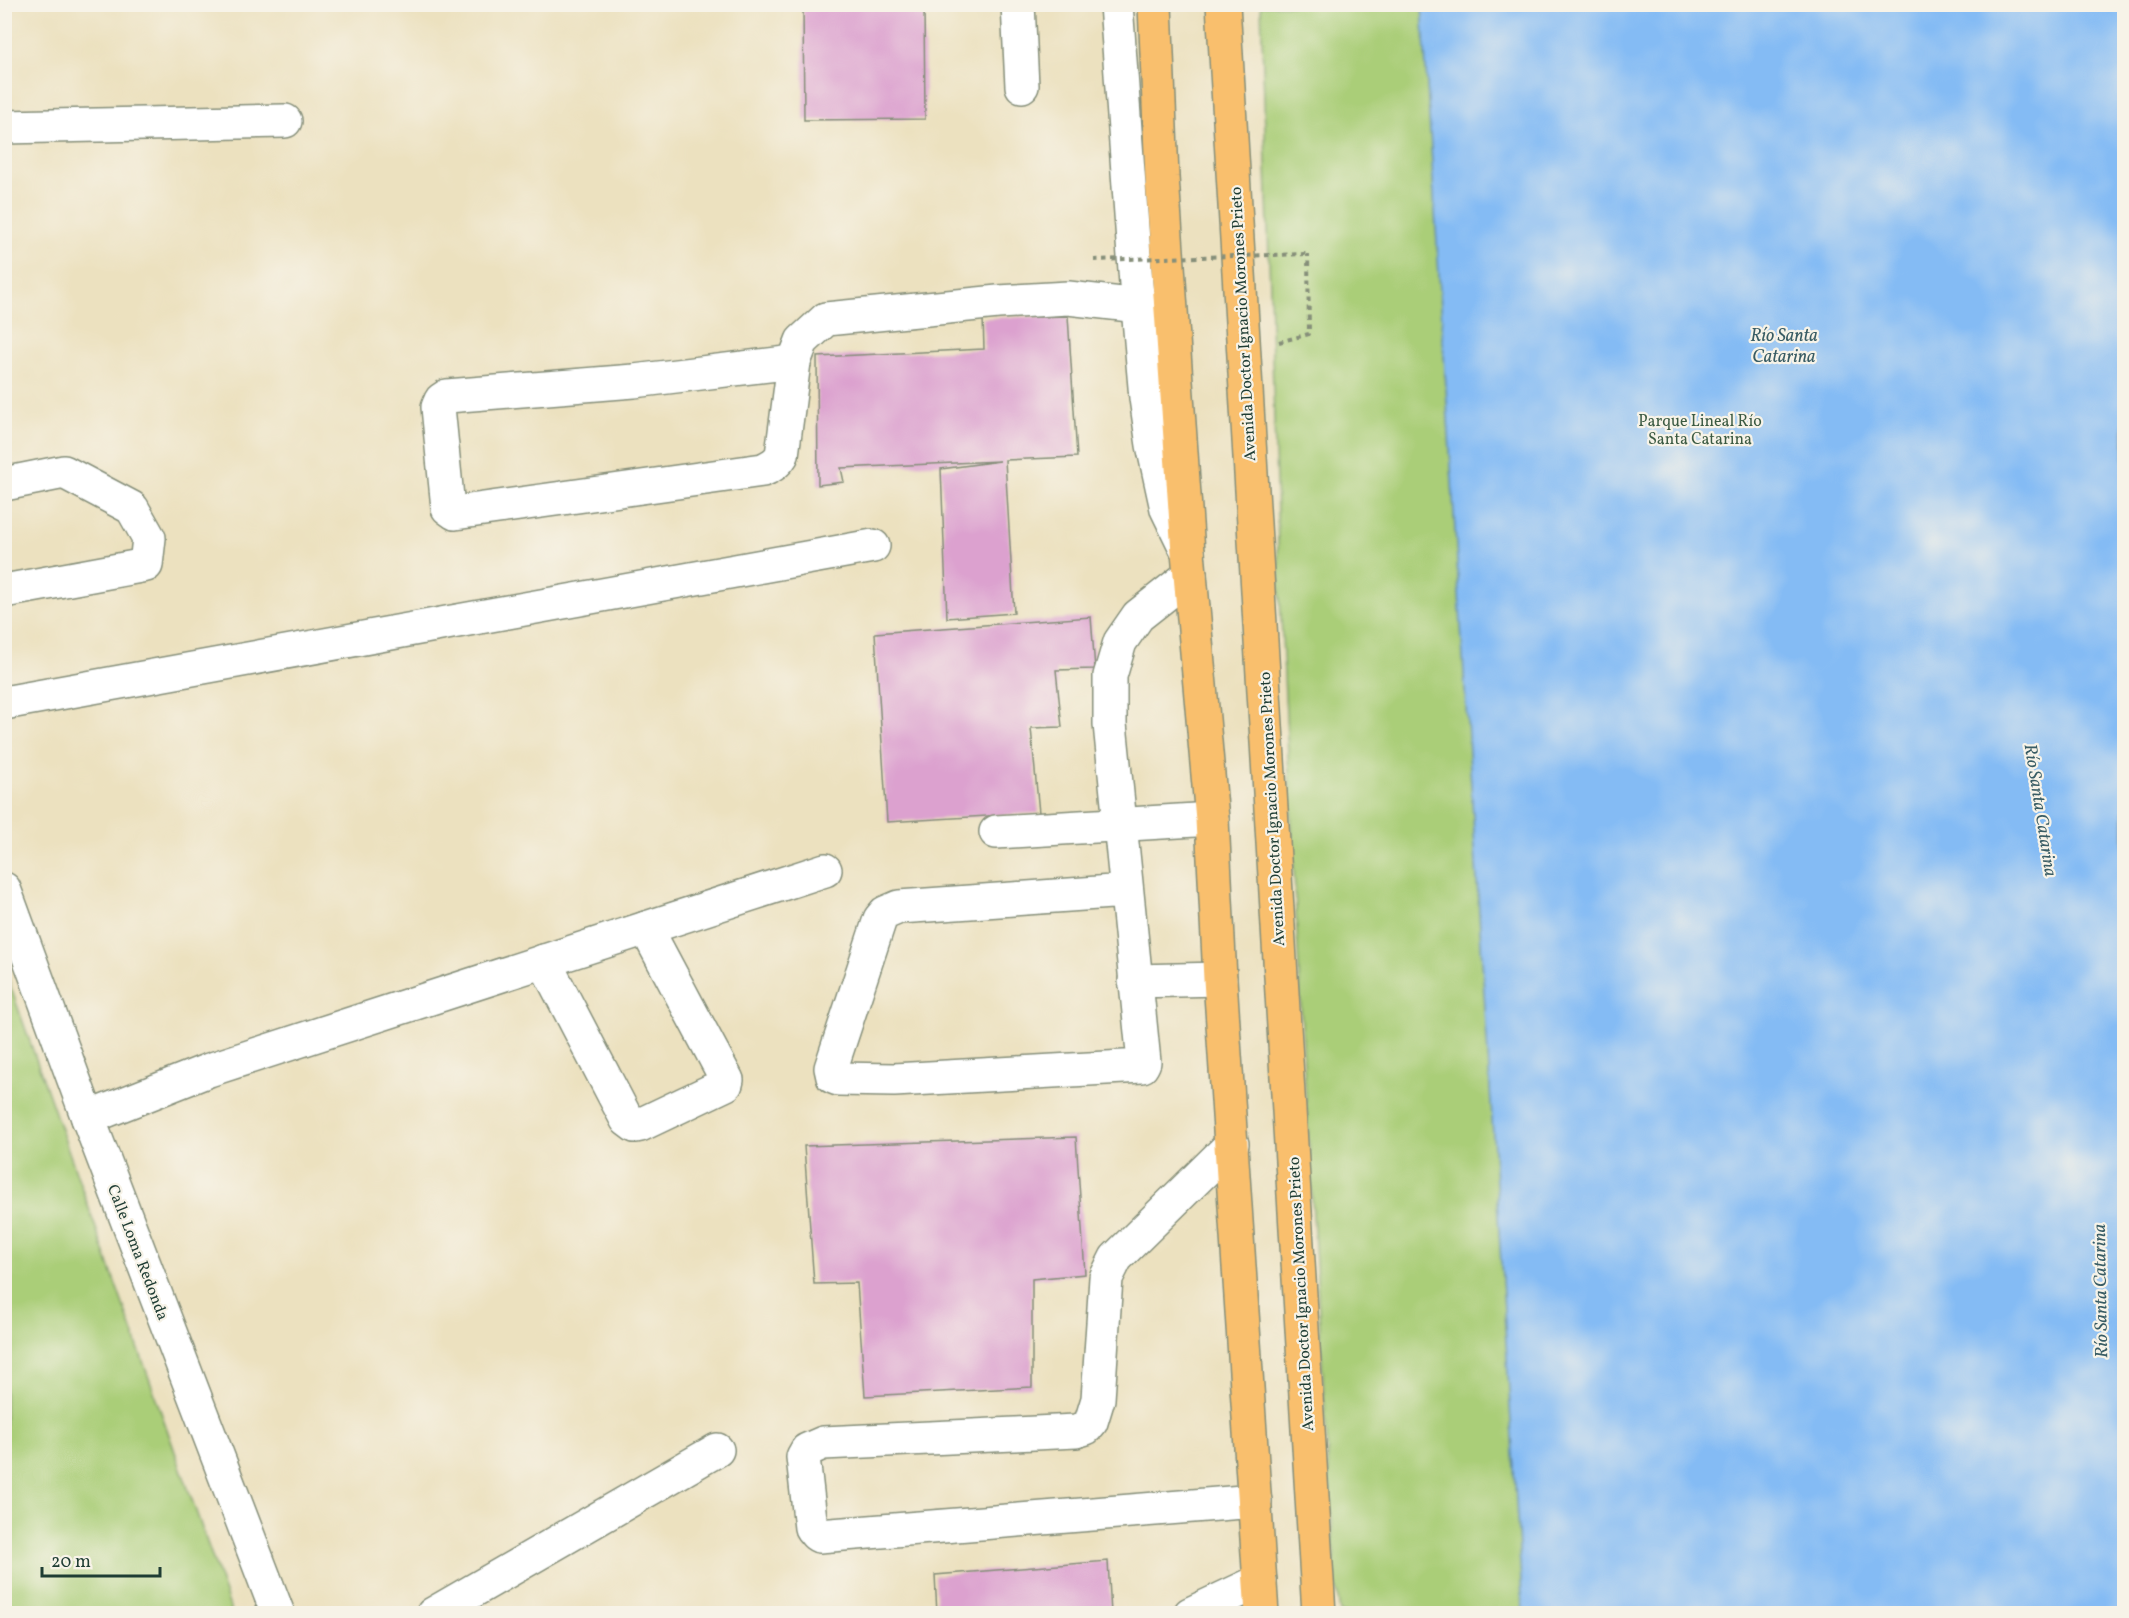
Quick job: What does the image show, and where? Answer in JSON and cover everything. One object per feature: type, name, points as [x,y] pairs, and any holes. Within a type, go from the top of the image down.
[{"type":"highway","points":[[1155,4],[1162,177],[1189,564],[1212,819],[1220,979],[1262,1614]]},
{"type":"highway","name":"Avenida Doctor Ignacio Morones Prieto","points":[[1223,4],[1319,1614]]},
{"type":"street","points":[[1018,4],[1022,86]]},
{"type":"street","points":[[1116,4],[1146,398],[1153,445],[1167,509],[1189,564],[1138,616],[1120,642],[1110,676],[1110,724],[1144,1062],[1138,1068],[894,1080],[833,1077],[831,1068],[868,953],[880,919],[885,913],[898,907],[1126,891]]},
{"type":"street","points":[[4,127],[285,121]]},
{"type":"street","points":[[794,362],[634,381],[447,396],[441,400],[438,407],[448,508],[455,513],[763,470],[776,463],[782,455],[794,362],[802,341],[826,319],[998,302],[1068,298],[1171,310]]},
{"type":"street","points":[[4,484],[64,472],[132,508],[149,538],[146,565],[4,591]]},
{"type":"street","points":[[4,703],[873,546]]},
{"type":"street","points":[[996,832],[1212,819]]},
{"type":"street","points":[[88,1118],[208,1070],[825,870]]},
{"type":"street","name":"Calle Loma Redonda","points":[[4,889],[88,1118],[278,1614]]},
{"type":"street","points":[[544,961],[627,1120],[634,1125],[640,1125],[726,1084],[727,1080],[646,928]]},
{"type":"street","points":[[1135,981],[1220,979]]},
{"type":"street","points":[[1232,1144],[1116,1258],[1108,1270],[1098,1399],[1091,1422],[1086,1428],[1076,1431],[823,1443],[807,1450],[803,1457],[811,1528],[819,1536],[1255,1501]]},
{"type":"street","points":[[433,1614],[717,1450]]},
{"type":"street","points":[[1190,1614],[1260,1581]]},
{"type":"path","points":[[1094,260],[1308,254],[1309,334]]},
{"type":"green space","name":"Río Santa Catarina","points":[[1261,5],[2124,5],[2124,1613],[1340,1613],[1335,1574],[1304,1067],[1279,578]]},
{"type":"green space","points":[[5,971],[232,1613],[5,1613]]},
{"type":"water","name":"Río Santa Catarina","points":[[1422,5],[2124,5],[2124,1613],[1523,1613]]},
{"type":"building","points":[[803,4],[924,4],[925,119],[804,120]]},
{"type":"building","points":[[1068,316],[1077,457],[1005,460],[1014,613],[947,618],[941,469],[1000,461],[841,468],[844,482],[818,485],[817,357],[984,349],[983,318]]},
{"type":"building","points":[[1091,617],[1095,669],[1056,670],[1062,727],[1031,728],[1039,813],[887,822],[875,633]]},
{"type":"building","points":[[1076,1137],[1085,1274],[1032,1279],[1032,1387],[865,1396],[857,1283],[814,1284],[804,1146]]},
{"type":"building","points":[[1108,1561],[1111,1614],[937,1614],[935,1575]]},
{"type":"park label","name":"Parque Lineal Río Santa Catarina","points":[[1700,429]]}]
